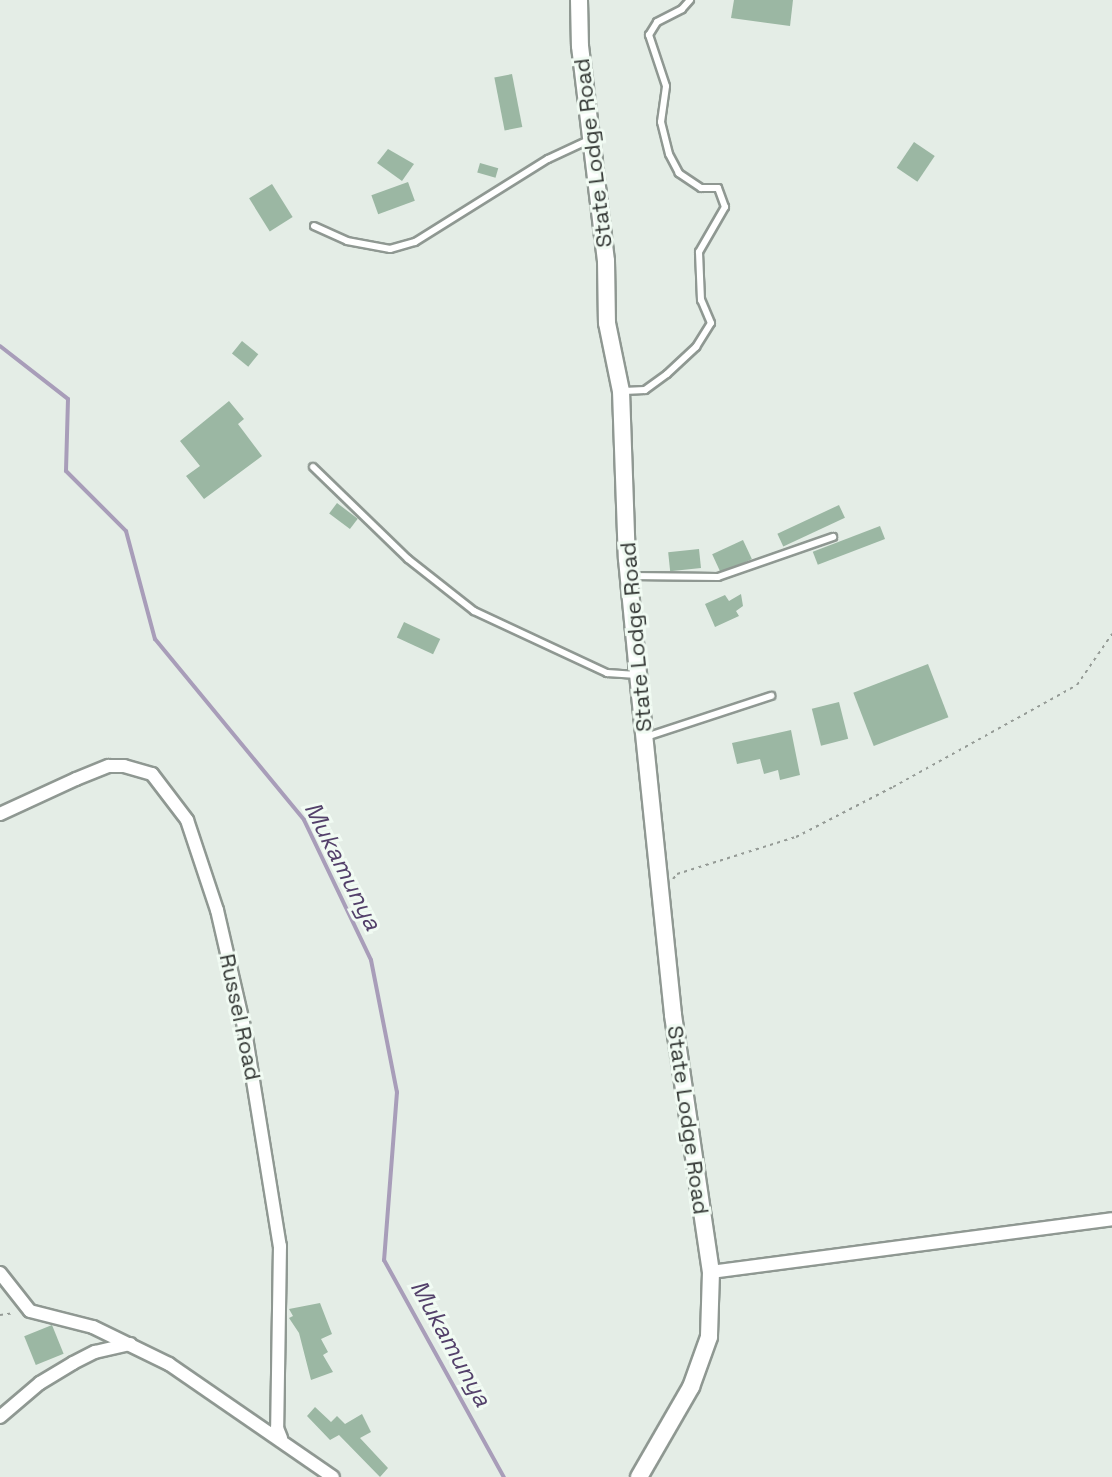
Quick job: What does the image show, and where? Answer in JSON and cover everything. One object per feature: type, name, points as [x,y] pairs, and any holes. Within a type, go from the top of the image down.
[{"type":"street","name":"State Lodge Road","points":[[579,0],[580,46],[593,138],[606,261],[607,323],[621,391],[629,576],[673,1015],[711,1272],[709,1337],[691,1387],[639,1477]]},
{"type":"street","name":"Russel Road","points":[[0,814],[109,766],[124,766],[152,774],[187,820],[217,910],[245,1031],[280,1246],[277,1428],[281,1438]]},
{"type":"street","points":[[711,1272],[1112,1219]]},
{"type":"street","points":[[0,1272],[30,1311],[55,1315],[130,1344],[169,1364],[281,1438],[290,1449],[333,1477]]},
{"type":"street","points":[[0,1418],[40,1383],[73,1363],[95,1352],[130,1344]]},
{"type":"lane","points":[[621,391],[645,390],[667,374],[696,347],[711,323],[701,300],[699,252],[725,207],[718,188],[702,188],[679,173],[669,154],[661,122],[666,86],[649,35],[657,22],[682,9],[690,0]]},
{"type":"lane","points":[[314,226],[347,241],[390,249],[415,242],[548,159],[593,138]]},
{"type":"lane","points":[[313,467],[408,559],[474,611],[607,673],[638,675]]},
{"type":"lane","points":[[629,576],[704,580],[833,537]]},
{"type":"lane","points":[[645,738],[771,696]]},
{"type":"path","points":[[667,885],[676,874],[796,837],[833,820],[1077,685],[1112,634]]},
{"type":"building","points":[[734,0],[793,0],[790,26],[731,18]]},
{"type":"building","points":[[512,74],[522,127],[505,130],[494,77]]},
{"type":"building","points":[[914,142],[935,156],[917,182],[897,168]]},
{"type":"building","points":[[388,149],[414,164],[402,181],[377,163]]},
{"type":"building","points":[[480,163],[498,168],[496,178],[477,173]]},
{"type":"building","points":[[408,182],[415,201],[378,214],[371,195]]},
{"type":"building","points":[[272,184],[293,217],[270,231],[249,198]]},
{"type":"building","points":[[242,341],[258,354],[248,367],[232,353]]},
{"type":"building","points":[[229,401],[244,419],[238,424],[262,456],[204,499],[186,476],[200,466],[180,441]]},
{"type":"building","points":[[337,503],[358,519],[350,529],[329,513]]},
{"type":"building","points":[[839,505],[845,518],[783,546],[777,534]]},
{"type":"building","points":[[880,526],[885,539],[818,565],[813,552]]},
{"type":"building","points":[[743,540],[752,559],[721,573],[712,554]]},
{"type":"building","points":[[699,549],[701,568],[670,571],[668,552]]},
{"type":"building","points":[[741,594],[743,606],[736,611],[739,616],[715,627],[705,604],[725,595],[729,601]]},
{"type":"building","points":[[404,622],[440,639],[433,654],[397,637]]},
{"type":"building","points":[[928,664],[948,717],[874,746],[853,693]]},
{"type":"building","points":[[839,702],[848,739],[821,746],[812,709]]},
{"type":"building","points":[[791,730],[800,775],[780,780],[778,770],[764,774],[760,759],[737,764],[732,743]]},
{"type":"building","points":[[320,1303],[332,1334],[321,1339],[328,1352],[323,1355],[333,1372],[311,1380],[299,1333],[289,1318],[293,1316],[289,1309]]},
{"type":"building","points":[[52,1325],[64,1354],[36,1365],[24,1336]]},
{"type":"building","points":[[315,1407],[331,1422],[337,1416],[345,1424],[362,1414],[371,1432],[360,1438],[388,1468],[380,1477],[339,1435],[330,1440],[307,1416]]},
{"type":"waterway","name":"Mukamunya","points":[[0,346],[68,399],[66,471],[126,531],[155,639],[304,820],[371,960],[397,1092],[384,1260],[504,1477]]}]
